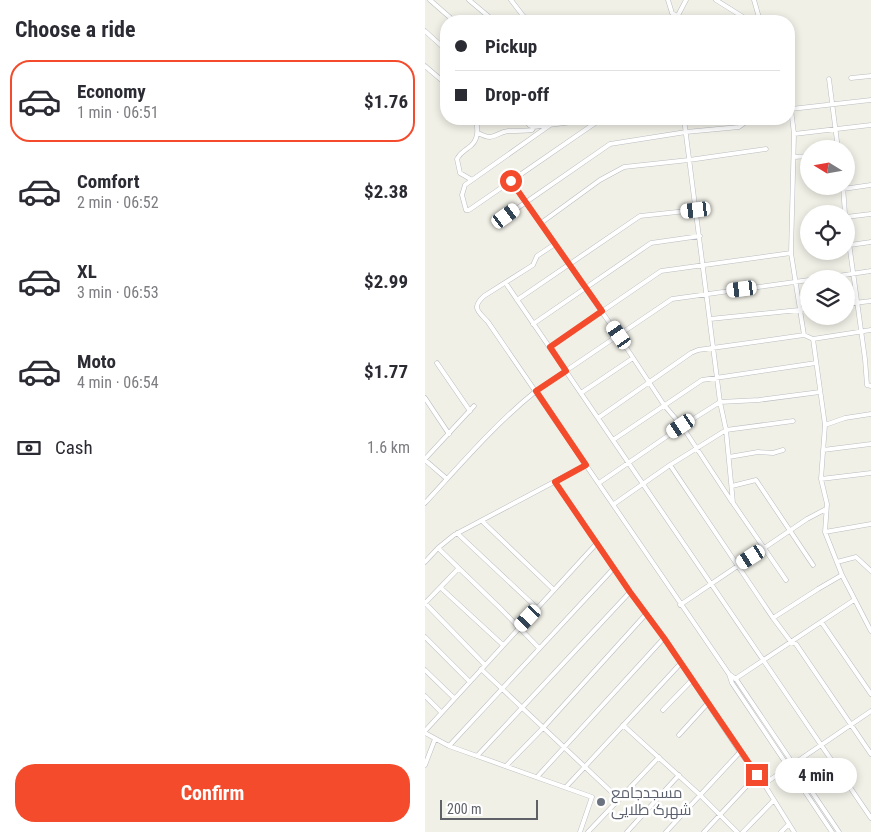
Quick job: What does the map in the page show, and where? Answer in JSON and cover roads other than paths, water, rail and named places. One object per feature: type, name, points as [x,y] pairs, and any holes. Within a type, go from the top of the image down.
[{"type":"street","points":[[430,0],[447,15]]},
{"type":"street","points":[[469,0],[487,15]]},
{"type":"street","points":[[511,0],[521,15]]},
{"type":"street","points":[[668,0],[674,15]]},
{"type":"street","points":[[679,15],[686,0]]},
{"type":"street","points":[[716,0],[741,15]]},
{"type":"street","points":[[754,0],[758,15]]},
{"type":"street","points":[[425,31],[440,44]]},
{"type":"street","points":[[425,66],[440,79]]},
{"type":"street","points":[[851,78],[871,76]]},
{"type":"street","points":[[829,79],[837,140]]},
{"type":"street","points":[[795,109],[871,100]]},
{"type":"street","points":[[473,180],[460,173],[457,159],[459,154],[471,146],[478,132],[477,125]]},
{"type":"street","points":[[529,125],[534,127]]},
{"type":"street","points":[[478,132],[485,136],[495,137],[504,132],[532,130],[534,127],[550,125]]},
{"type":"street","points":[[550,125],[465,185],[462,195],[466,210],[469,210],[592,125]]},
{"type":"street","points":[[685,125],[720,402],[726,430],[733,503]]},
{"type":"street","points":[[506,216],[525,201],[610,144],[686,132],[739,127],[742,125]]},
{"type":"street","points":[[710,319],[800,310],[791,253],[794,157],[793,125]]},
{"type":"street","points":[[794,134],[871,126]]},
{"type":"street","points":[[541,223],[600,180],[624,167],[766,149]]},
{"type":"street","points":[[794,157],[800,157]]},
{"type":"street","points":[[511,181],[619,335],[664,405],[681,426],[786,580]]},
{"type":"street","points":[[855,187],[871,186]]},
{"type":"street","points":[[517,300],[640,216],[696,210]]},
{"type":"street","points":[[855,216],[871,214]]},
{"type":"street","points":[[533,324],[651,243],[700,236]]},
{"type":"street","points":[[855,244],[871,242]]},
{"type":"street","points":[[555,244],[537,256],[533,265],[493,289],[477,302],[477,310],[488,322],[536,391],[729,674],[736,679],[839,832]]},
{"type":"street","points":[[550,347],[661,271],[791,253]]},
{"type":"street","points":[[855,274],[871,271]]},
{"type":"street","points":[[425,503],[498,424],[536,391],[673,299],[800,281]]},
{"type":"street","points":[[855,281],[867,385],[871,386]]},
{"type":"street","points":[[507,285],[871,818]]},
{"type":"street","points":[[855,302],[871,301]]},
{"type":"street","points":[[802,325],[804,336]]},
{"type":"street","points":[[597,418],[691,353],[714,348],[804,336],[813,339],[871,330]]},
{"type":"street","points":[[813,339],[825,425],[821,479],[827,504],[825,532],[842,575],[871,631]]},
{"type":"street","points":[[581,393],[633,358]]},
{"type":"street","points":[[865,359],[871,358]]},
{"type":"street","points":[[437,363],[470,411]]},
{"type":"street","points":[[613,440],[696,383],[718,377],[816,363]]},
{"type":"street","points":[[599,483],[681,426],[720,402],[759,400],[820,392]]},
{"type":"street","points":[[425,398],[449,434]]},
{"type":"street","points":[[447,479],[426,457],[474,406]]},
{"type":"street","points":[[825,425],[845,418],[871,414]]},
{"type":"street","points":[[614,504],[670,465],[726,430],[793,421]]},
{"type":"street","points":[[823,450],[871,444]]},
{"type":"street","points":[[729,457],[757,452],[773,453],[783,450]]},
{"type":"street","points":[[425,562],[437,548],[457,533],[586,465]]},
{"type":"street","points":[[670,465],[737,567],[791,642],[796,644],[871,754]]},
{"type":"street","points":[[821,479],[871,472]]},
{"type":"street","points":[[732,486],[757,480],[792,530],[813,565]]},
{"type":"street","points":[[555,482],[630,592],[664,638],[740,752],[765,784],[794,832]]},
{"type":"street","points":[[681,605],[826,509]]},
{"type":"street","points":[[482,521],[554,590]]},
{"type":"street","points":[[825,532],[871,524]]},
{"type":"street","points":[[457,533],[537,608]]},
{"type":"street","points":[[580,832],[593,797],[449,746],[425,732],[469,681],[597,543]]},
{"type":"street","points":[[437,548],[539,648]]},
{"type":"street","points":[[837,562],[856,557],[871,571]]},
{"type":"street","points":[[449,746],[614,568]]},
{"type":"street","points":[[458,569],[425,603],[485,665]]},
{"type":"street","points":[[773,618],[842,575]]},
{"type":"street","points":[[441,588],[503,645]]},
{"type":"street","points":[[477,756],[630,592]]},
{"type":"street","points":[[731,683],[854,600]]},
{"type":"street","points":[[506,766],[646,614]]},
{"type":"street","points":[[821,623],[871,694]]},
{"type":"street","points":[[425,637],[469,681]]},
{"type":"street","points":[[537,777],[664,638]]},
{"type":"street","points":[[566,788],[681,663]]},
{"type":"street","points":[[481,669],[619,799]]},
{"type":"street","points":[[425,670],[454,698]]},
{"type":"street","points":[[729,674],[731,683],[832,832]]},
{"type":"street","points":[[663,710],[692,680]]},
{"type":"street","points":[[425,696],[441,712]]},
{"type":"street","points":[[679,735],[708,703]]},
{"type":"street","points":[[765,784],[871,711]]},
{"type":"street","points":[[425,721],[430,725]]},
{"type":"street","points":[[623,725],[721,814],[737,832]]},
{"type":"street","points":[[425,764],[435,739]]},
{"type":"street","points":[[666,832],[740,752]]},
{"type":"street","points":[[588,832],[659,756]]},
{"type":"street","points":[[704,832],[757,775]]},
{"type":"street","points":[[627,832],[679,776]]},
{"type":"street","points":[[743,832],[774,800]]},
{"type":"street","points":[[781,832],[789,824]]},
{"type":"place","name":"مسجدجامع شهرک طلایی","points":[[601,802]]}]
